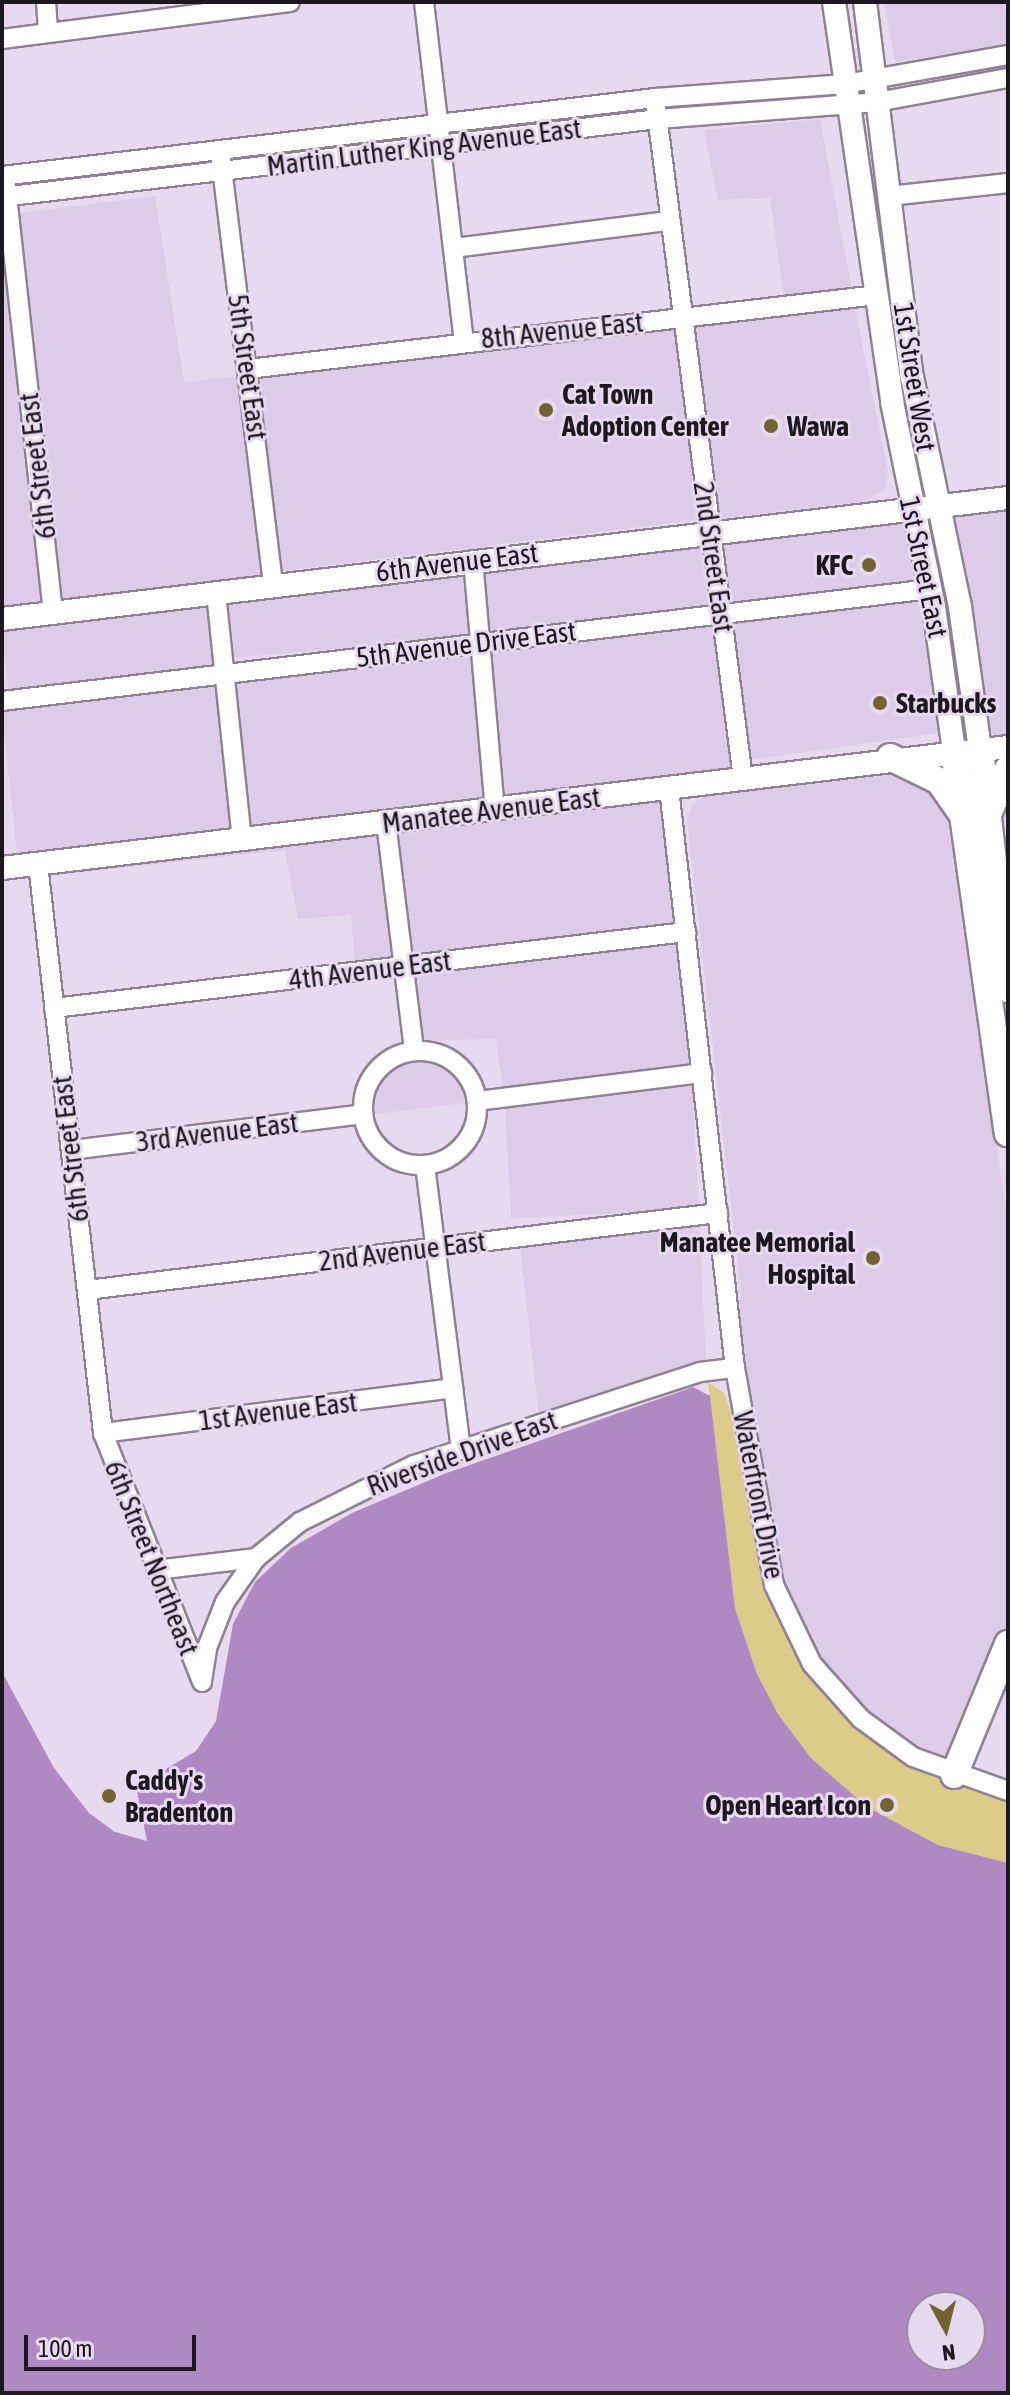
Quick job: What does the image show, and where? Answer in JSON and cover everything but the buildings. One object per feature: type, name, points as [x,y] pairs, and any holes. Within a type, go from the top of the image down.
[{"type":"highway","name":"1st Street East","points":[[967,751],[1008,1133]]},
{"type":"highway","points":[[890,757],[939,781],[975,814],[1008,989]]},
{"type":"highway","points":[[975,814],[1008,769]]},
{"type":"highway","points":[[954,1775],[1008,1644]]},
{"type":"main road","name":"1st Street East","points":[[834,2],[912,507],[967,751]]},
{"type":"main road","name":"1st Street West","points":[[865,2],[912,377],[960,607],[967,751]]},
{"type":"main road","name":"6th Avenue East","points":[[2,619],[710,531],[1008,498]]},
{"type":"main road","name":"Manatee Avenue East","points":[[2,868],[743,779],[890,757],[1008,747]]},
{"type":"street","points":[[46,2],[48,32]]},
{"type":"street","points":[[2,39],[290,2]]},
{"type":"street","points":[[424,2],[441,123],[464,340]]},
{"type":"street","points":[[876,91],[1008,55]]},
{"type":"street","points":[[846,94],[1008,78]]},
{"type":"street","name":"Martin Luther King Avenue East","points":[[4,175],[655,98],[846,94]]},
{"type":"street","name":"Martin Luther King Avenue East","points":[[5,196],[846,94]]},
{"type":"street","name":"2nd Street East","points":[[655,98],[743,779]]},
{"type":"street","name":"5th Street East","points":[[220,149],[273,586]]},
{"type":"street","name":"6th Street East","points":[[4,175],[53,613]]},
{"type":"street","points":[[889,196],[1008,183]]},
{"type":"street","points":[[454,248],[669,221]]},
{"type":"street","name":"8th Avenue East","points":[[248,369],[464,340],[877,295]]},
{"type":"street","points":[[473,560],[495,809]]},
{"type":"street","name":"5th Avenue Drive East","points":[[2,701],[930,589]]},
{"type":"street","points":[[216,593],[242,840]]},
{"type":"street","points":[[669,788],[735,1368]]},
{"type":"street","points":[[386,822],[414,1051]]},
{"type":"street","name":"6th Street East","points":[[38,864],[103,1433]]},
{"type":"street","name":"4th Avenue East","points":[[54,1008],[686,932]]},
{"type":"street","points":[[414,1051],[438,1054],[456,1064],[470,1082],[477,1101],[466,1143],[450,1157],[425,1165],[399,1162],[384,1153],[369,1135],[363,1114],[365,1092],[375,1072],[391,1059],[414,1051]]},
{"type":"street","points":[[477,1101],[702,1073]]},
{"type":"street","name":"3rd Avenue East","points":[[71,1150],[363,1114]]},
{"type":"street","points":[[425,1165],[461,1449]]},
{"type":"street","name":"2nd Avenue East","points":[[87,1290],[718,1213]]},
{"type":"street","name":"Riverside Drive East","points":[[256,1558],[300,1522],[352,1492],[461,1449],[700,1372],[735,1368]]},
{"type":"street","name":"Waterfront Drive","points":[[735,1368],[769,1567],[799,1640],[829,1687],[872,1729],[913,1757],[954,1775],[1008,1791]]},
{"type":"street","name":"1st Avenue East","points":[[103,1433],[453,1388]]},
{"type":"street","name":"6th Street Northeast","points":[[103,1433],[202,1682],[216,1619],[256,1558]]},
{"type":"street","points":[[156,1570],[256,1558]]},
{"type":"shaded area","points":[[884,2],[1005,2],[1008,45],[895,62]]},
{"type":"shaded area","points":[[820,119],[852,291],[784,299],[770,198],[718,200],[704,130]]},
{"type":"shaded area","points":[[155,196],[184,382],[243,376],[267,580],[58,606],[15,214]]},
{"type":"shaded area","points":[[2,216],[46,607],[2,613]]},
{"type":"shaded area","points":[[854,304],[888,472],[885,489],[866,501],[717,519],[689,325]]},
{"type":"shaded area","points":[[677,327],[701,520],[279,571],[255,379]]},
{"type":"shaded area","points":[[1008,505],[1008,740],[991,739],[948,511]]},
{"type":"shaded area","points":[[907,521],[920,583],[728,607],[717,537]]},
{"type":"shaded area","points":[[705,538],[716,608],[491,644],[480,574]]},
{"type":"shaded area","points":[[468,568],[474,637],[228,658],[222,590]]},
{"type":"shaded area","points":[[923,596],[942,733],[749,760],[730,623]]},
{"type":"shaded area","points":[[211,600],[218,668],[8,690],[2,622]]},
{"type":"shaded area","points":[[718,621],[737,773],[505,801],[487,649]]},
{"type":"shaded area","points":[[476,650],[489,803],[243,825],[230,672]]},
{"type":"shaded area","points":[[219,681],[235,834],[17,857],[2,704]]},
{"type":"shaded area","name":"Manatee Memorial Hospital","points":[[902,774],[928,782],[947,812],[1008,1223],[1008,1636],[955,1754],[945,1762],[919,1751],[859,1706],[815,1654],[781,1585],[748,1410],[739,1326],[741,1293],[687,820],[692,804],[709,794]]},
{"type":"shaded area","points":[[664,795],[678,927],[406,956],[392,824]]},
{"type":"shaded area","points":[[381,830],[397,960],[355,965],[351,915],[298,919],[285,850],[45,876],[44,870]]},
{"type":"shaded area","points":[[681,940],[692,1067],[503,1090],[496,1039],[419,1041],[411,972]]},
{"type":"shaded area","points":[[417,1056],[452,1068],[472,1102],[368,1115],[369,1096],[378,1077],[395,1063]]},
{"type":"shaded area","points":[[692,1081],[699,1209],[511,1219],[504,1091]]},
{"type":"shaded area","points":[[699,1222],[706,1364],[539,1417],[520,1244]]},
{"type":"shaded area","points":[[708,1382],[724,1393],[743,1446],[760,1564],[785,1626],[924,1772],[1008,1797],[1008,1863],[938,1845],[867,1807],[811,1758],[778,1714],[757,1674],[735,1608]]},
{"type":"shaded area","points":[[693,1387],[710,1396],[735,1608],[757,1674],[778,1714],[811,1758],[867,1807],[938,1845],[1008,1863],[1008,2393],[2,2393],[2,1672],[54,1768],[89,1813],[115,1832],[147,1841],[136,1787],[196,1751],[216,1721],[233,1624],[255,1582],[291,1548],[352,1513],[444,1474]]},
{"type":"place","name":"Cat Town Adoption Center","points":[[546,410]]},
{"type":"place","name":"Wawa","points":[[771,426]]},
{"type":"place","name":"KFC","points":[[869,565]]},
{"type":"place","name":"Starbucks","points":[[880,703]]},
{"type":"place","name":"Manatee Memorial Hospital","points":[[873,1258]]},
{"type":"place","name":"Caddy's Bradenton","points":[[109,1796]]},
{"type":"place","name":"Open Heart Icon","points":[[887,1805]]}]
